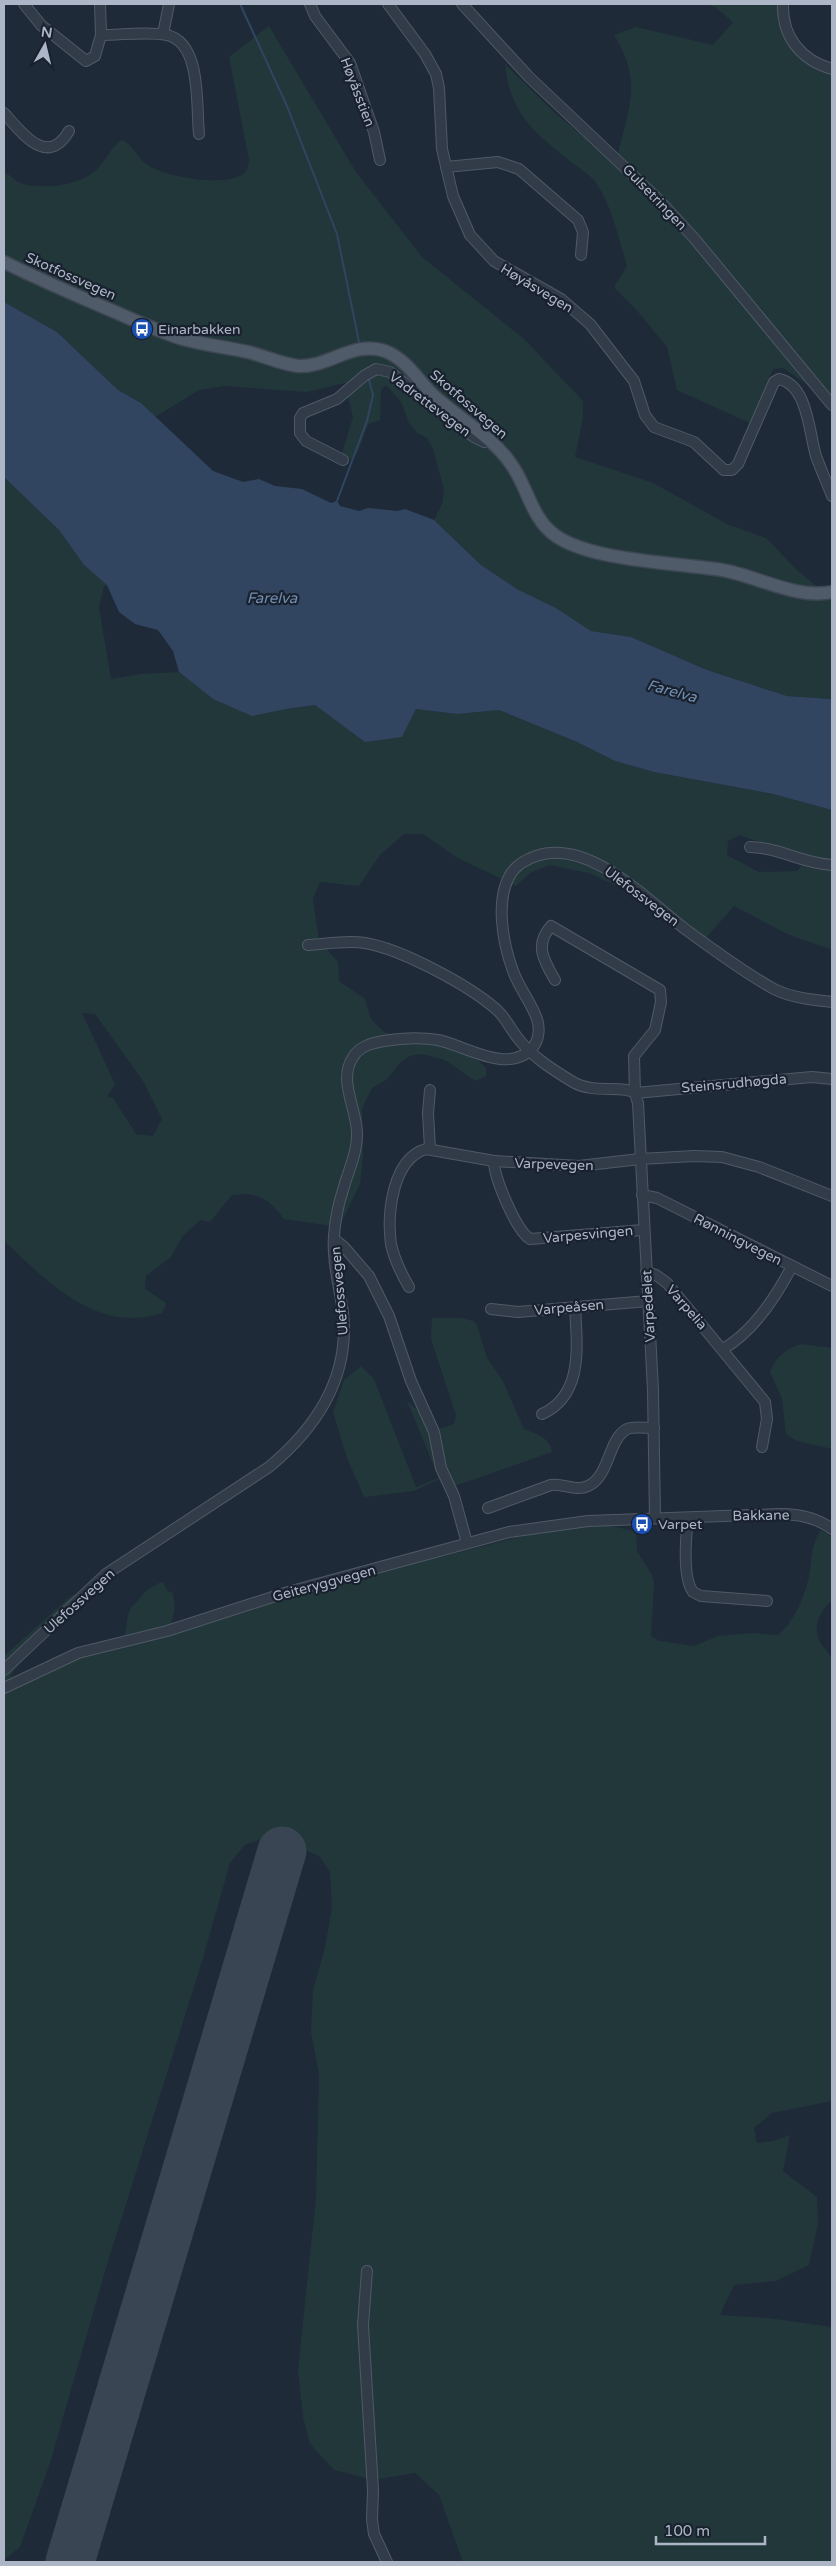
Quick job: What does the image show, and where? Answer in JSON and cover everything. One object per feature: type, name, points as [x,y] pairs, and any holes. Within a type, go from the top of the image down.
[{"type":"main road","name":"Skotfossvegen","points":[[4,262],[76,296],[171,335],[257,354],[291,365],[302,366],[317,363],[360,349],[385,351],[402,361],[432,394],[492,442],[513,466],[537,517],[548,530],[565,541],[601,552],[644,561],[738,573],[804,593],[832,592]]},
{"type":"street","points":[[24,4],[42,25],[84,60],[90,60],[95,56],[101,35],[100,4]]},
{"type":"street","points":[[162,34],[169,4]]},
{"type":"street","name":"Høyåsstien","points":[[310,4],[314,16],[350,63],[374,132],[380,160]]},
{"type":"street","name":"Høyåsvegen","points":[[388,4],[425,54],[436,74],[439,88],[441,139],[446,167],[456,206],[476,243],[505,269],[561,299],[590,324],[634,381],[646,415],[654,427],[694,442],[707,452],[720,468],[732,470],[738,464],[772,384],[776,380],[782,380],[792,386],[801,398],[816,457],[832,496]]},
{"type":"street","name":"Gulsetringen","points":[[462,4],[529,77],[659,200],[694,238],[832,405]]},
{"type":"street","points":[[783,4],[785,28],[795,46],[812,60],[832,69]]},
{"type":"street","points":[[101,35],[162,34],[179,39],[190,55],[199,134]]},
{"type":"street","points":[[4,113],[34,144],[45,147],[54,146],[62,142],[69,131]]},
{"type":"street","points":[[446,167],[498,162],[519,169],[578,220],[584,232],[581,256]]},
{"type":"street","name":"Vadrettevegen","points":[[343,460],[306,441],[300,433],[300,418],[303,413],[337,399],[364,376],[376,369],[390,372],[480,441],[492,442]]},
{"type":"street","points":[[750,847],[780,850],[802,861],[832,865]]},
{"type":"street","name":"Ulefossvegen","points":[[4,1670],[106,1574],[259,1476],[292,1447],[313,1422],[335,1385],[343,1349],[344,1322],[334,1239],[339,1204],[357,1140],[356,1122],[348,1089],[347,1074],[352,1059],[359,1050],[381,1041],[416,1038],[442,1041],[499,1058],[516,1058],[530,1051],[536,1042],[539,1028],[510,961],[505,939],[503,902],[512,873],[524,861],[543,854],[572,855],[606,868],[712,948],[774,989],[800,998],[832,1002]]},
{"type":"street","name":"Varpedelet","points":[[555,980],[541,951],[543,937],[551,926],[660,990],[661,1002],[655,1030],[634,1056],[654,1428],[655,1518]]},
{"type":"street","points":[[308,945],[366,943],[419,963],[463,987],[497,1010],[530,1051],[581,1086],[593,1090],[629,1090],[635,1094]]},
{"type":"street","name":"Steinsrudhøgda","points":[[635,1094],[812,1077],[832,1079]]},
{"type":"street","points":[[409,1286],[397,1265],[391,1244],[395,1186],[399,1172],[410,1158],[420,1151],[430,1148],[428,1113],[430,1090]]},
{"type":"street","name":"Varpevegen","points":[[430,1148],[494,1161],[583,1166],[640,1159],[694,1156],[729,1158],[773,1172],[832,1196]]},
{"type":"street","name":"Varpesvingen","points":[[494,1161],[496,1172],[519,1228],[530,1238],[644,1230]]},
{"type":"street","name":"Rønningvegen","points":[[642,1195],[657,1198],[832,1286]]},
{"type":"street","points":[[334,1239],[341,1243],[362,1267],[375,1285],[384,1304],[411,1381],[434,1432],[441,1468],[454,1496],[467,1543]]},
{"type":"street","points":[[723,1349],[745,1334],[779,1290],[792,1266]]},
{"type":"street","name":"Varpelia","points":[[646,1272],[656,1275],[667,1283],[765,1402],[767,1419],[762,1447]]},
{"type":"street","name":"Varpeåsen","points":[[491,1309],[518,1312],[648,1301]]},
{"type":"street","points":[[542,1414],[553,1409],[562,1400],[574,1374],[578,1356],[575,1307]]},
{"type":"street","points":[[488,1508],[551,1485],[559,1484],[574,1488],[590,1485],[598,1479],[622,1433],[630,1428],[654,1428]]},
{"type":"street","name":"Bakkane","points":[[655,1518],[796,1514],[815,1519],[832,1529]]},
{"type":"street","name":"Geiteryggvegen","points":[[4,1688],[78,1652],[167,1631],[288,1592],[467,1543],[537,1527],[655,1518]]},
{"type":"street","points":[[688,1518],[686,1561],[689,1584],[693,1592],[701,1596],[767,1601]]},
{"type":"street","points":[[367,2271],[363,2325],[373,2490],[372,2520],[374,2534],[387,2562]]},
{"type":"green space","points":[[706,4],[780,4],[782,28],[792,48],[810,63],[832,74],[832,401],[783,368],[774,369],[768,379],[752,424],[677,390],[667,347],[640,314],[614,287],[627,266],[615,224],[602,193],[592,178],[546,141],[526,120],[512,96],[505,64],[554,112],[609,158],[618,153],[631,93],[631,79],[628,66],[623,51],[614,35],[636,27],[713,45],[733,22],[715,7]]},
{"type":"green space","points":[[269,26],[356,172],[422,257],[524,339],[583,401],[583,418],[575,457],[653,483],[727,524],[766,538],[796,569],[827,595],[832,593],[832,699],[787,696],[707,670],[631,637],[591,631],[556,608],[517,589],[481,565],[434,520],[442,504],[444,489],[433,449],[427,438],[417,433],[409,423],[401,402],[386,385],[381,390],[380,420],[368,424],[358,452],[351,460],[342,453],[353,417],[345,383],[307,392],[224,386],[199,390],[155,417],[141,403],[118,390],[57,332],[4,302],[4,171],[23,184],[50,186],[69,183],[87,177],[94,172],[121,140],[129,144],[149,166],[169,174],[207,180],[231,179],[242,175],[247,170],[249,160],[229,57]]},
{"type":"green space","points":[[4,477],[59,530],[84,565],[108,585],[104,586],[99,607],[111,679],[141,674],[179,672],[213,699],[286,709],[315,705],[339,722],[402,737],[416,709],[457,714],[499,710],[577,742],[615,761],[654,772],[773,794],[832,810],[832,950],[787,934],[734,906],[706,938],[674,913],[589,873],[549,865],[530,873],[516,886],[456,857],[423,834],[404,834],[380,855],[359,886],[320,882],[313,899],[319,941],[338,962],[339,981],[365,999],[371,1019],[384,1032],[414,1041],[445,1045],[477,1059],[486,1068],[486,1076],[475,1081],[445,1060],[422,1054],[410,1056],[401,1062],[386,1080],[372,1088],[362,1108],[363,1156],[360,1184],[339,1227],[284,1219],[268,1201],[262,1198],[241,1194],[232,1195],[210,1222],[200,1220],[182,1237],[171,1257],[146,1276],[145,1289],[165,1302],[166,1306],[162,1313],[138,1318],[116,1317],[74,1300],[37,1272],[4,1241]],"holes":[[[740,835],[807,860],[797,871],[759,872],[727,855],[728,841]],[[82,1013],[95,1014],[143,1081],[162,1119],[153,1136],[136,1134],[113,1098],[107,1097],[115,1084]]]},
{"type":"green space","points":[[432,1318],[461,1318],[473,1321],[477,1325],[487,1358],[503,1381],[524,1429],[545,1439],[552,1452],[455,1486],[446,1476],[414,1491],[364,1497],[347,1458],[333,1412],[344,1380],[361,1366],[374,1379],[416,1487],[439,1478],[407,1401],[421,1413],[429,1432],[454,1424],[456,1415],[431,1339]]},
{"type":"green space","points":[[801,1344],[832,1348],[832,1449],[797,1441],[786,1434],[782,1399],[770,1372],[782,1354]]},
{"type":"green space","points":[[606,1525],[630,1530],[636,1534],[637,1551],[652,1575],[654,1584],[651,1636],[659,1641],[694,1646],[718,1636],[753,1633],[778,1635],[794,1616],[802,1600],[818,1535],[821,1530],[832,1537],[832,1601],[822,1612],[817,1632],[819,1640],[832,1658],[832,2101],[772,2113],[754,2128],[757,2143],[773,2141],[790,2135],[783,2171],[817,2197],[818,2224],[809,2265],[776,2281],[734,2285],[720,2315],[768,2318],[832,2327],[832,2562],[463,2562],[439,2495],[415,2473],[373,2480],[334,2470],[310,2444],[303,2417],[298,2370],[316,2198],[319,2075],[311,2032],[313,1990],[325,1948],[332,1907],[330,1872],[319,1856],[287,1842],[261,1839],[245,1845],[230,1863],[203,1958],[106,2268],[50,2463],[20,2547],[4,2560],[4,1656],[72,1595],[90,1596],[21,1662],[11,1675],[13,1688],[74,1659],[120,1643],[125,1635],[131,1608],[147,1590],[161,1582],[163,1582],[168,1591],[173,1593],[175,1606],[171,1626],[538,1532]]},
{"type":"water","name":"Farelva","points":[[4,302],[57,332],[118,390],[141,403],[213,471],[243,482],[259,479],[275,486],[302,489],[331,503],[337,501],[340,506],[359,511],[368,508],[397,511],[405,509],[434,520],[481,565],[517,589],[556,608],[591,631],[631,637],[707,670],[787,696],[832,699],[832,810],[773,794],[654,772],[615,761],[577,742],[499,710],[457,714],[416,709],[402,737],[365,742],[315,705],[252,716],[213,699],[179,672],[173,651],[158,630],[135,624],[119,612],[107,585],[84,565],[59,530],[4,477]]},
{"type":"waterway","points":[[240,4],[287,106],[337,234],[359,342]]},
{"type":"waterway","points":[[337,501],[367,421],[373,395],[369,380]]},
{"type":"taxiway","points":[[261,1922],[273,1909],[286,1868],[283,1860],[278,1857],[269,1859],[264,1866],[271,1888]]},
{"type":"taxiway","points":[[73,2562],[74,2547]]},
{"type":"runway","points":[[70,2562],[282,1851]]},
{"type":"place","name":"Einarbakken","points":[[142,329]]},
{"type":"place","name":"Varpet","points":[[642,1524]]}]
